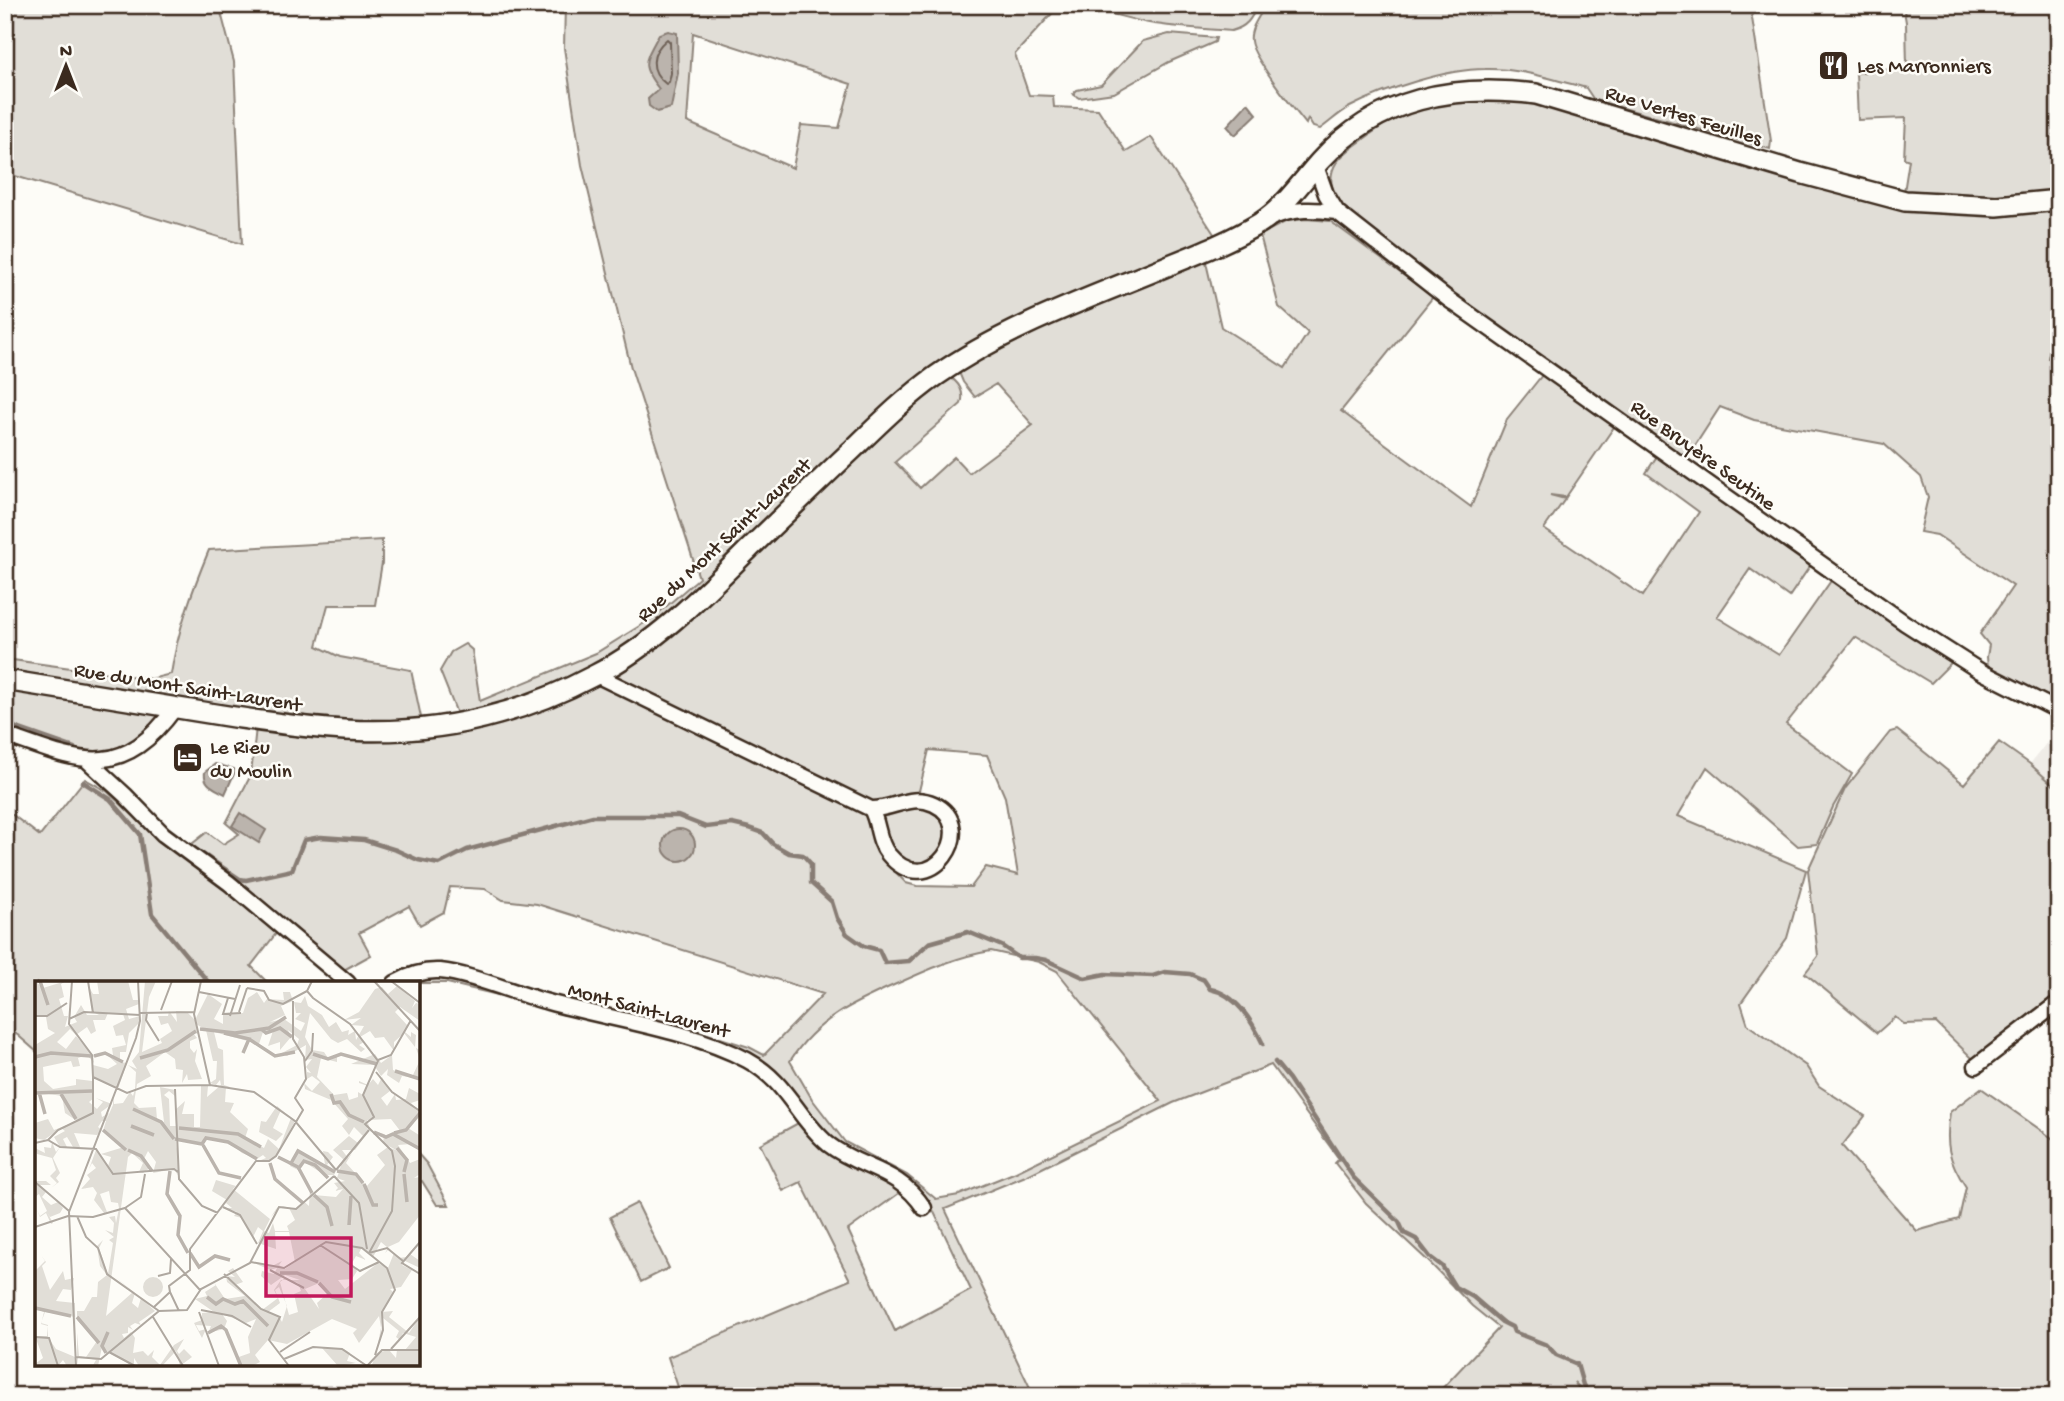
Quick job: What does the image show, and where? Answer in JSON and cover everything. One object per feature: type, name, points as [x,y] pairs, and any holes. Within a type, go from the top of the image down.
[{"type":"street","name":"Rue Vertes Feuilles","points":[[1316,166],[1352,132],[1383,113],[1443,93],[1497,89],[1553,98],[1800,173],[1905,201],[1997,206],[2059,200]]},
{"type":"street","name":"Rue Bruyère Seutine","points":[[1316,166],[1326,194],[1337,212],[1448,299],[1905,623],[1980,671],[2059,711]]},
{"type":"street","name":"Rue du Mont Saint-Laurent","points":[[5,680],[329,730],[415,730],[498,714],[532,703],[596,675],[671,623],[897,408],[937,376],[1012,333],[1220,244],[1265,220],[1316,166]]},
{"type":"street","points":[[1265,220],[1289,210],[1337,212]]},
{"type":"street","points":[[596,675],[871,809],[904,801],[935,804],[943,809],[951,821],[951,845],[942,859],[929,870],[911,872],[886,851],[871,809]]},
{"type":"street","points":[[5,735],[70,758],[88,761],[110,758],[131,750],[149,737],[175,708]]},
{"type":"street","points":[[88,761],[163,834],[229,883],[346,981]]},
{"type":"street","name":"Mont Saint-Laurent","points":[[400,981],[421,972],[447,972],[549,1003],[674,1034],[733,1054],[755,1065],[777,1081],[830,1144],[892,1176],[912,1192],[924,1208]]},
{"type":"street","points":[[1976,1066],[2059,1002]]},
{"type":"shaded area","points":[[5,5],[219,5],[234,62],[242,244],[5,173]]},
{"type":"shaded area","points":[[565,5],[1258,5],[1248,22],[1231,31],[1176,27],[1089,9],[1057,8],[1015,54],[1029,95],[1053,96],[1054,107],[1098,109],[1126,152],[1151,137],[1216,237],[997,333],[617,655],[535,694],[458,716],[440,671],[451,652],[465,644],[472,650],[480,701],[596,653],[654,617],[699,578],[631,368],[582,165],[564,48]],"holes":[[[693,33],[851,84],[839,128],[801,125],[793,168],[687,122]]]},
{"type":"shaded area","points":[[1266,5],[1750,5],[1770,149],[1594,100],[1586,88],[1536,75],[1498,69],[1452,72],[1398,87],[1350,107],[1320,129],[1313,127],[1308,119],[1306,124],[1274,83],[1253,49],[1252,32]]},
{"type":"shaded area","points":[[1903,5],[2059,5],[2059,192],[1997,197],[1904,192],[1909,160],[1904,158],[1906,118],[1858,120],[1856,73],[1907,67]]},
{"type":"shaded area","points":[[1169,34],[1216,38],[1215,42],[1169,62],[1114,93],[1079,98],[1073,94],[1077,90],[1101,85],[1143,41]]},
{"type":"shaded area","points":[[1508,94],[1814,183],[2059,208],[2059,301],[2048,358],[2059,361],[2059,703],[1988,667],[1989,645],[1980,634],[2013,586],[1937,535],[1920,532],[1928,497],[1921,477],[1884,444],[1754,420],[1720,407],[1685,461],[1367,234],[1337,200],[1331,179],[1337,162],[1384,124],[1428,106]]},
{"type":"shaded area","points":[[1287,221],[1330,221],[1433,297],[1341,411],[1471,507],[1507,419],[1543,374],[1616,424],[1566,497],[1550,495],[1565,499],[1544,529],[1643,596],[1699,512],[1646,473],[1659,453],[1812,563],[1789,597],[1750,569],[1717,617],[1779,655],[1833,578],[1954,660],[1931,683],[1855,637],[1786,724],[1852,774],[1833,807],[1817,844],[1798,846],[1707,767],[1678,816],[1806,870],[1787,938],[1741,1003],[1748,1025],[1806,1066],[1819,1086],[1865,1116],[1842,1146],[1917,1231],[1959,1219],[1966,1187],[1949,1151],[1950,1112],[1981,1088],[2059,1143],[2059,1396],[1588,1396],[1574,1382],[1584,1396],[1435,1396],[1499,1328],[1472,1306],[1366,1203],[1335,1163],[1339,1159],[1271,1065],[1173,1103],[1028,1175],[945,1209],[1034,1396],[681,1396],[668,1357],[850,1280],[801,1182],[783,1191],[760,1144],[802,1121],[902,1191],[848,1230],[895,1331],[971,1290],[933,1210],[920,1196],[835,1144],[767,1068],[503,983],[701,1032],[749,1047],[764,1055],[823,994],[537,904],[503,900],[485,889],[450,887],[444,912],[420,925],[409,906],[359,933],[371,955],[342,971],[278,931],[251,966],[266,981],[35,981],[35,1050],[5,1024],[5,809],[40,836],[85,779],[107,791],[146,828],[188,847],[207,832],[223,844],[239,834],[226,823],[251,775],[256,727],[364,738],[582,688],[948,376],[960,388],[961,404],[895,462],[920,488],[954,457],[969,473],[1033,425],[996,384],[975,397],[963,382],[958,370],[994,349],[1205,258],[1221,327],[1285,368],[1308,333],[1279,307],[1260,235]],"holes":[[[929,750],[987,755],[1005,797],[1018,875],[986,867],[971,887],[917,886],[906,883],[886,862],[874,841],[871,818],[861,810],[902,794],[918,795]],[[991,951],[1039,962],[1057,971],[1161,1101],[1016,1172],[959,1195],[936,1199],[907,1175],[845,1142],[812,1099],[790,1061],[813,1033],[840,1012],[935,967]]]},
{"type":"shaded area","points":[[382,540],[382,563],[375,605],[328,605],[317,646],[340,657],[411,670],[422,722],[317,721],[5,672],[5,659],[151,679],[171,674],[186,610],[209,550]]},
{"type":"shaded area","points":[[5,680],[175,708],[149,737],[88,761],[5,735]]},
{"type":"shaded area","points":[[2059,727],[2059,790],[2030,764]]},
{"type":"shaded area","points":[[1897,730],[1964,784],[1999,742],[2030,764],[2059,790],[2059,995],[1975,1061],[1936,1023],[1904,1024],[1895,1017],[1877,1033],[1805,973],[1818,956],[1808,870],[1845,789],[1890,732]]},
{"type":"shaded area","points":[[924,805],[932,810],[943,824],[946,841],[938,856],[927,863],[913,865],[890,846],[880,819],[888,810]]},
{"type":"shaded area","points":[[444,976],[536,1004],[447,983],[408,981]]},
{"type":"shaded area","points":[[420,1156],[449,1205],[437,1205],[422,1181],[420,1182]]},
{"type":"shaded area","points":[[637,1203],[669,1268],[641,1282],[610,1217]]},
{"type":"water","points":[[668,31],[677,33],[678,73],[671,108],[657,112],[649,106],[648,99],[659,89],[649,74],[646,62],[659,34]]},
{"type":"water","points":[[1248,103],[1257,114],[1235,135],[1227,126]]},
{"type":"water","points":[[215,764],[234,769],[225,794],[210,786],[206,780],[205,772]]},
{"type":"water","points":[[240,813],[266,830],[259,843],[232,826]]},
{"type":"water","points":[[679,829],[690,834],[695,845],[690,856],[679,861],[668,856],[663,845],[668,834]]},
{"type":"waterway","points":[[5,724],[74,748]]},
{"type":"waterway","points":[[83,782],[110,799],[140,834],[152,914],[207,981]]},
{"type":"waterway","points":[[197,850],[240,879],[246,880],[292,870],[304,840],[321,837],[364,840],[418,860],[439,864],[467,850],[593,816],[678,816],[706,827],[732,824],[763,833],[773,844],[789,853],[803,855],[811,864],[811,883],[832,902],[837,918],[847,934],[864,946],[879,950],[885,963],[909,961],[929,943],[968,932],[1002,946],[1019,958],[1046,960],[1085,978],[1105,974],[1190,974],[1204,980],[1210,989],[1228,996],[1254,1026],[1263,1044]]},
{"type":"waterway","points":[[1275,1062],[1353,1177],[1399,1222],[1404,1233],[1416,1239],[1430,1257],[1442,1266],[1455,1287],[1473,1297],[1502,1322],[1512,1327],[1514,1332],[1547,1345],[1556,1355],[1577,1364],[1583,1385],[1591,1396]]},
{"type":"place","name":"Les Marronniers","points":[[1834,65]]},
{"type":"place","name":"Le Rieu du Moulin","points":[[187,758]]}]
